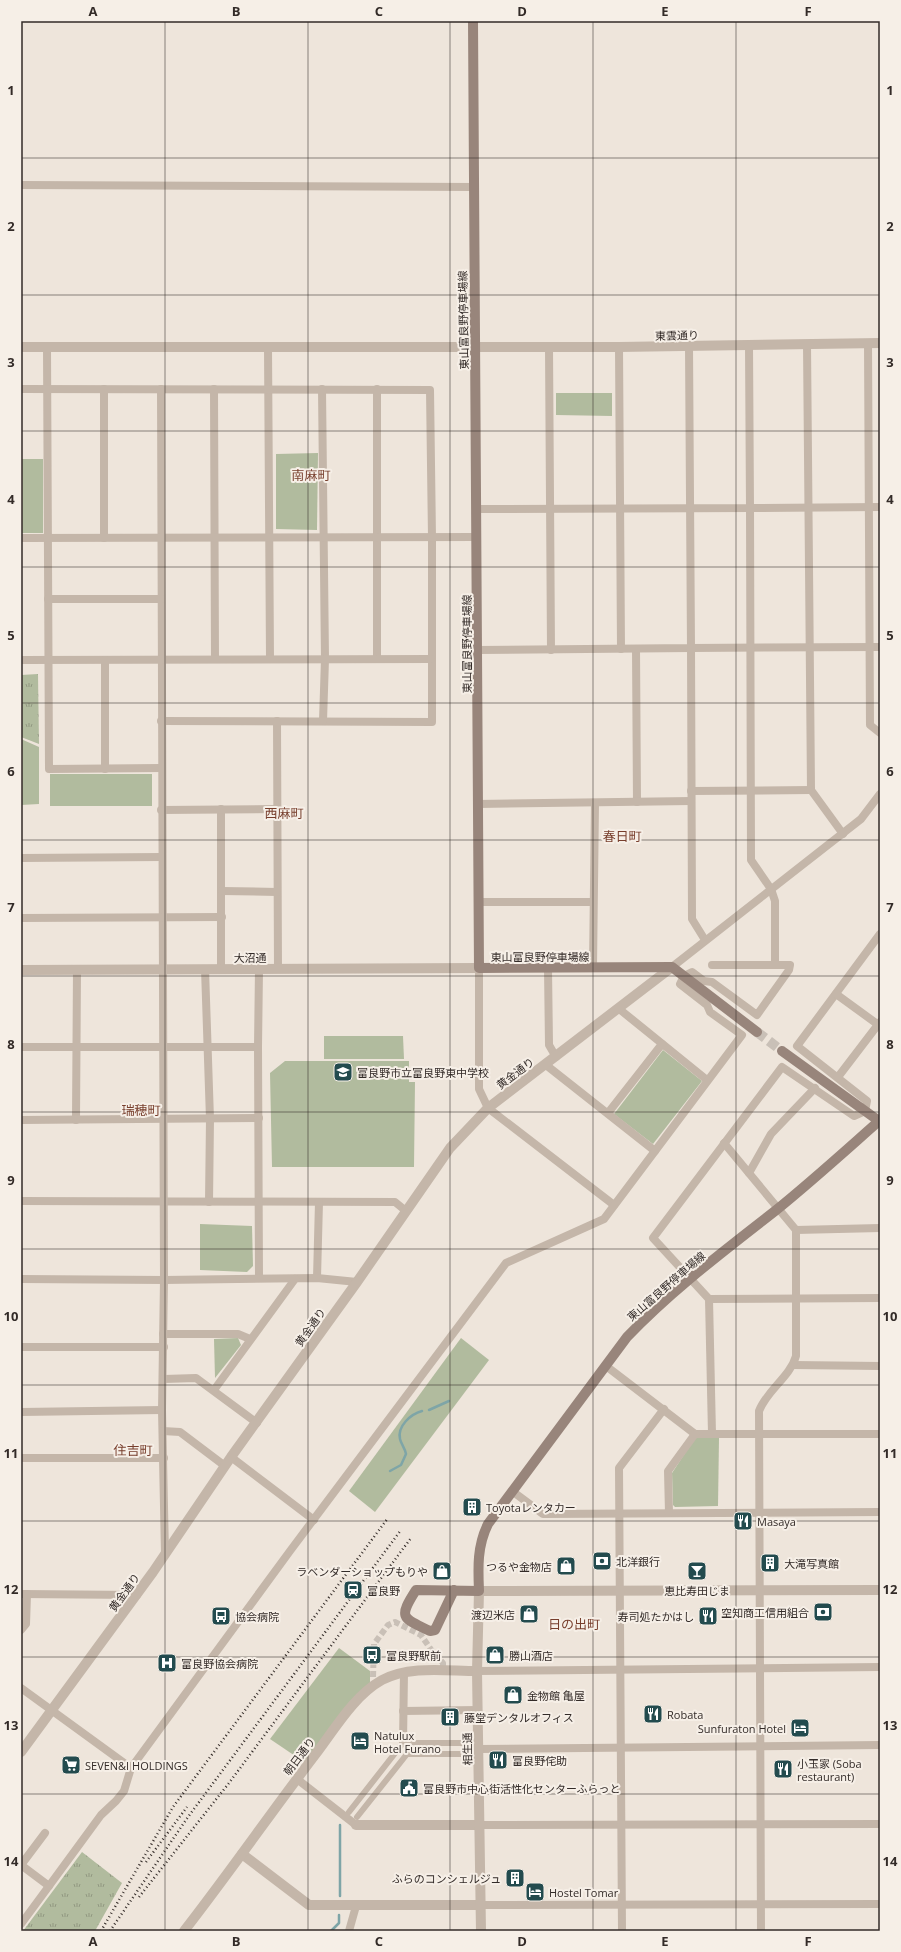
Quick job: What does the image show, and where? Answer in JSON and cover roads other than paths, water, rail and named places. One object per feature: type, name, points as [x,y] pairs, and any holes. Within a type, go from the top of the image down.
[{"type":"main road","name":"東山富良野停車場線","points":[[474,21],[478,902],[480,968],[672,967]]},
{"type":"main road","points":[[672,967],[757,1032]]},
{"type":"main road","name":"東山富良野停車場線","points":[[479,1591],[479,1548],[488,1524],[627,1338],[648,1316],[690,1279],[779,1208],[880,1121],[782,1051]]},
{"type":"main road","points":[[454,1590],[435,1630],[430,1631],[409,1621],[405,1614],[405,1608],[416,1590],[454,1590],[479,1591]]},
{"type":"street","points":[[21,185],[474,187]]},
{"type":"street","points":[[868,343],[870,725],[880,733]]},
{"type":"street","name":"東雲通り","points":[[21,347],[619,347],[880,343]]},
{"type":"street","points":[[808,344],[811,790],[843,834]]},
{"type":"street","points":[[689,346],[692,920],[705,940]]},
{"type":"street","points":[[749,346],[751,860],[771,889],[775,901],[776,964]]},
{"type":"street","points":[[47,347],[49,769],[161,768]]},
{"type":"street","points":[[268,347],[268,538],[270,659]]},
{"type":"street","points":[[549,347],[551,650]]},
{"type":"street","points":[[619,347],[621,649]]},
{"type":"street","points":[[21,389],[430,390],[432,722],[161,721]]},
{"type":"street","points":[[104,389],[104,538]]},
{"type":"street","points":[[161,389],[162,1120],[164,1280],[164,1379],[162,1410],[165,1554]]},
{"type":"street","points":[[214,389],[215,659]]},
{"type":"street","points":[[322,389],[323,721]]},
{"type":"street","points":[[377,389],[377,659]]},
{"type":"street","points":[[477,509],[750,508],[809,506],[880,507]]},
{"type":"street","points":[[21,538],[477,537]]},
{"type":"street","points":[[48,599],[161,599]]},
{"type":"street","points":[[478,650],[880,647]]},
{"type":"street","points":[[636,649],[637,802]]},
{"type":"street","points":[[21,660],[431,659]]},
{"type":"street","points":[[105,660],[105,769]]},
{"type":"street","points":[[277,721],[278,969]]},
{"type":"street","points":[[691,791],[811,790]]},
{"type":"street","points":[[672,967],[843,834],[861,819],[880,794]]},
{"type":"street","points":[[478,804],[691,801]]},
{"type":"street","points":[[593,967],[595,803]]},
{"type":"street","points":[[221,809],[221,969]]},
{"type":"street","points":[[161,810],[278,809]]},
{"type":"street","points":[[21,858],[162,857]]},
{"type":"street","points":[[222,891],[277,892]]},
{"type":"street","points":[[478,902],[593,902]]},
{"type":"street","points":[[21,918],[162,916],[222,917]]},
{"type":"street","points":[[712,1434],[709,1299],[653,1238],[782,1066],[854,1116],[865,1111],[867,1102],[838,1077],[797,1046],[880,934]]},
{"type":"street","points":[[21,1924],[101,1815],[124,1791],[131,1768],[506,1263],[604,1219],[742,1035],[710,1012],[706,1005],[680,984],[684,976],[692,972],[704,981],[712,982],[757,1015],[789,970],[790,965],[712,965]]},
{"type":"street","name":"黄金通り","points":[[21,1752],[137,1595],[231,1456],[257,1423],[358,1282],[450,1148],[488,1108],[672,967]]},
{"type":"street","points":[[480,968],[479,1089],[488,1108],[614,1205]]},
{"type":"street","name":"大沼通","points":[[21,970],[480,968]]},
{"type":"street","points":[[548,968],[549,1045],[556,1057]]},
{"type":"street","points":[[205,969],[210,1119],[209,1202]]},
{"type":"street","points":[[259,969],[259,1278]]},
{"type":"street","points":[[76,1120],[77,970]]},
{"type":"street","points":[[836,994],[879,1024],[838,1077]]},
{"type":"street","points":[[618,1008],[707,1080]]},
{"type":"street","points":[[608,1113],[662,1044]]},
{"type":"street","points":[[21,1047],[258,1047]]},
{"type":"street","points":[[546,1065],[655,1151]]},
{"type":"street","points":[[749,1173],[771,1134],[815,1088]]},
{"type":"street","points":[[21,1120],[259,1118]]},
{"type":"street","points":[[724,1143],[796,1230],[796,1356],[793,1366],[762,1402],[758,1411],[762,1931]]},
{"type":"street","points":[[21,1201],[395,1202],[406,1211]]},
{"type":"street","points":[[317,1278],[319,1202]]},
{"type":"street","points":[[796,1230],[880,1228]]},
{"type":"street","points":[[21,1279],[164,1280],[317,1278],[358,1282]]},
{"type":"street","points":[[214,1390],[295,1279]]},
{"type":"street","points":[[709,1299],[880,1298]]},
{"type":"street","points":[[164,1334],[238,1334],[250,1339]]},
{"type":"street","points":[[21,1347],[164,1347]]},
{"type":"street","points":[[606,1366],[695,1434],[880,1434]]},
{"type":"street","points":[[793,1366],[880,1366]]},
{"type":"street","points":[[164,1379],[196,1378],[257,1423]]},
{"type":"street","points":[[21,1412],[162,1410]]},
{"type":"street","points":[[622,1931],[620,1825],[621,1747],[619,1468],[664,1410]]},
{"type":"street","points":[[163,1431],[180,1432],[225,1466]]},
{"type":"street","points":[[669,1513],[668,1471],[695,1434]]},
{"type":"street","points":[[231,1456],[314,1520]]},
{"type":"street","points":[[21,1458],[164,1458]]},
{"type":"street","points":[[512,1490],[543,1514],[880,1512]]},
{"type":"street","points":[[479,1591],[880,1590]]},
{"type":"street","name":"相生通","points":[[479,1591],[478,1710],[473,1748],[479,1825],[481,1931]]},
{"type":"street","points":[[21,1630],[26,1624],[24,1594],[137,1595]]},
{"type":"street","points":[[478,1671],[880,1668]]},
{"type":"street","name":"朝日通り","points":[[187,1930],[296,1779],[366,1691],[382,1680],[404,1672],[434,1670],[478,1671]]},
{"type":"street","points":[[349,1812],[403,1743],[404,1672]]},
{"type":"street","points":[[21,1688],[131,1768]]},
{"type":"street","points":[[403,1711],[478,1710]]},
{"type":"street","points":[[403,1743],[473,1748],[880,1745]]},
{"type":"street","points":[[357,1821],[407,1754],[473,1748]]},
{"type":"street","points":[[296,1779],[357,1821],[479,1825],[880,1824]]},
{"type":"street","points":[[45,1833],[21,1865],[49,1886]]},
{"type":"street","points":[[242,1854],[309,1905],[880,1904]]},
{"type":"street","points":[[350,1931],[356,1906]]},
{"type":"waterway","points":[[429,1410],[449,1401]]},
{"type":"waterway","points":[[390,1471],[401,1465],[406,1454],[400,1439],[403,1425],[409,1418],[422,1411]]},
{"type":"waterway","points":[[340,1825],[340,1896]]},
{"type":"waterway","points":[[331,1931],[339,1923],[339,1915]]},
{"type":"tunnel","points":[[757,1032],[782,1051]]},
{"type":"tunnel","points":[[373,1677],[374,1644],[388,1625],[395,1622],[421,1635],[432,1651],[443,1663],[443,1670]]},
{"type":"railway","points":[[101,1931],[173,1807],[388,1518]]},
{"type":"railway","points":[[110,1931],[188,1817],[401,1530]]},
{"type":"railway","points":[[139,1897],[229,1783],[411,1538]]},
{"type":"railway","points":[[146,1862],[187,1807]]},
{"type":"place","name":"富良野市立富良野東中学校","points":[[343,1072]]},
{"type":"place","name":"Toyotaレンタカー","points":[[472,1507]]},
{"type":"place","name":"Masaya","points":[[743,1521]]},
{"type":"place","name":"北洋銀行","points":[[602,1561]]},
{"type":"place","name":"大滝写真館","points":[[770,1563]]},
{"type":"place","name":"つるや金物店","points":[[566,1566]]},
{"type":"place","name":"ラベンダーショップもりや","points":[[442,1571]]},
{"type":"place","name":"恵比寿田じま","points":[[697,1571]]},
{"type":"place","name":"富良野","points":[[353,1590]]},
{"type":"place","name":"空知商工信用組合","points":[[823,1612]]},
{"type":"place","name":"渡辺米店","points":[[529,1614]]},
{"type":"place","name":"協会病院","points":[[221,1616]]},
{"type":"place","name":"寿司処たかはし","points":[[708,1616]]},
{"type":"place","name":"富良野駅前","points":[[372,1655]]},
{"type":"place","name":"勝山酒店","points":[[495,1655]]},
{"type":"place","name":"富良野協会病院","points":[[167,1663]]},
{"type":"place","name":"金物館 亀屋","points":[[513,1695]]},
{"type":"place","name":"Robata","points":[[653,1714]]},
{"type":"place","name":"藤堂デンタルオフィス","points":[[450,1717]]},
{"type":"place","name":"Sunfuraton Hotel","points":[[800,1728]]},
{"type":"place","name":"Natulux Hotel Furano","points":[[360,1741]]},
{"type":"place","name":"富良野侘助","points":[[498,1760]]},
{"type":"place","name":"SEVEN&I HOLDINGS","points":[[71,1765]]},
{"type":"place","name":"小玉家 (Soba restaurant)","points":[[783,1769]]},
{"type":"place","name":"富良野市中心街活性化センターふらっと","points":[[409,1788]]},
{"type":"place","name":"ふらのコンシェルジュ","points":[[515,1878]]},
{"type":"place","name":"Hostel Tomar","points":[[535,1892]]},
{"type":"district","name":"南麻町","points":[[311,475]]},
{"type":"district","name":"西麻町","points":[[284,813]]},
{"type":"district","name":"春日町","points":[[622,836]]},
{"type":"district","name":"瑞穂町","points":[[141,1110]]},
{"type":"district","name":"住吉町","points":[[133,1450]]},
{"type":"district","name":"日の出町","points":[[574,1624]]}]
